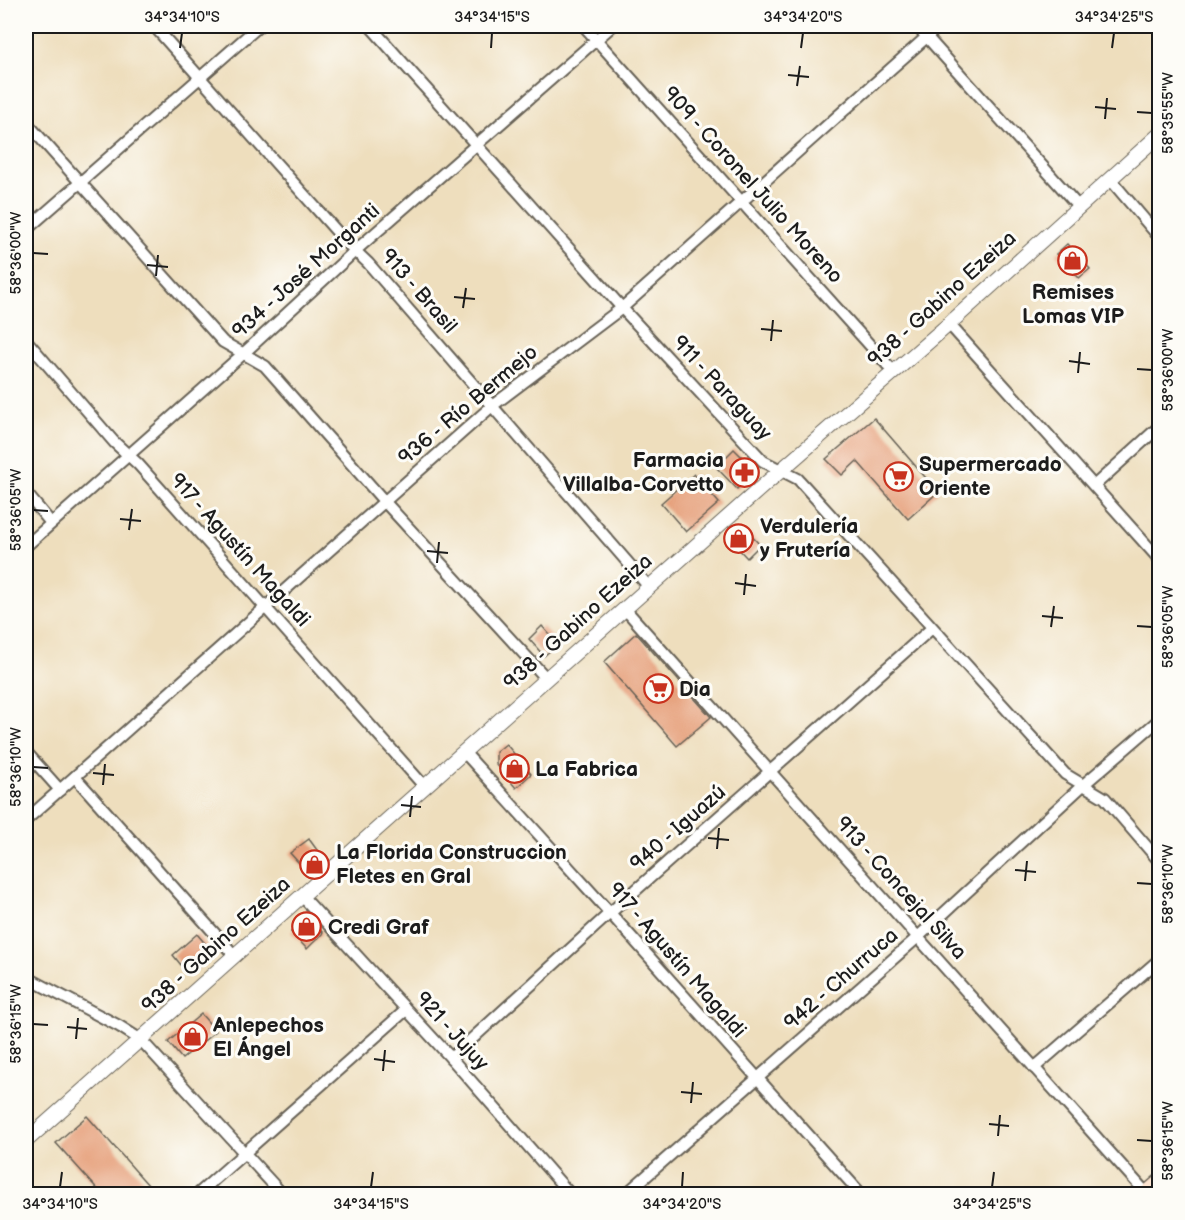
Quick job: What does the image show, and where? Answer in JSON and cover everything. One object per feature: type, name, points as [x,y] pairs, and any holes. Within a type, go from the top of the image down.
[{"type":"main road","points":[[1146,1194],[1160,1182]]},
{"type":"street","name":"913 - Brasil","points":[[154,26],[356,250],[649,587]]},
{"type":"street","points":[[26,230],[259,26]]},
{"type":"street","name":"911 - Paraguay","points":[[370,26],[622,308],[763,461],[798,479],[1065,774],[1105,798],[1160,862]]},
{"type":"street","name":"909 - Coronel Julio Moreno","points":[[584,26],[893,371]]},
{"type":"street","name":"934 - José Morganti","points":[[26,546],[244,353],[356,250],[612,26]]},
{"type":"street","points":[[917,26],[1078,206]]},
{"type":"street","name":"936 - Río Bermejo","points":[[26,820],[492,406],[622,308],[939,26]]},
{"type":"street","points":[[26,123],[223,342],[265,366],[384,501],[546,678]]},
{"type":"street","name":"938 - Gabino Ezeiza","points":[[26,1141],[546,678],[949,324],[1160,134]]},
{"type":"street","points":[[1110,179],[1160,238]]},
{"type":"street","points":[[949,324],[1160,560]]},
{"type":"street","name":"917 - Agustín Magaldi","points":[[26,340],[114,442],[266,607],[424,786]]},
{"type":"street","points":[[1095,485],[1160,426]]},
{"type":"street","points":[[26,493],[51,523]]},
{"type":"street","name":"913 - Concejal Silva","points":[[625,609],[1146,1194]]},
{"type":"street","name":"940 - Iguazú","points":[[451,1058],[610,913],[932,628]]},
{"type":"street","name":"942 - Churruca","points":[[626,1194],[918,937],[1082,786],[1160,719]]},
{"type":"street","points":[[26,752],[60,790]]},
{"type":"street","name":"917 - Agustín Magaldi","points":[[464,752],[861,1194]]},
{"type":"street","points":[[75,777],[234,955]]},
{"type":"street","name":"921 - Jujuy","points":[[302,896],[451,1058],[570,1194]]},
{"type":"street","points":[[1034,1068],[1160,959]]},
{"type":"street","points":[[26,977],[141,1040],[282,1194]]},
{"type":"street","points":[[198,1194],[406,1010]]},
{"type":"building","name":"Remises Lomas VIP","points":[[1067,244],[1090,269],[1079,278],[1056,254]]},
{"type":"building","name":"Supermercado Oriente","points":[[874,418],[938,492],[908,519],[857,461],[842,475],[826,459]]},
{"type":"building","points":[[734,449],[751,466],[749,477],[737,489],[716,467]]},
{"type":"building","points":[[694,474],[719,503],[686,532],[661,503]]},
{"type":"building","points":[[747,531],[760,545],[747,558],[733,543]]},
{"type":"building","points":[[542,626],[558,644],[544,656],[529,639]]},
{"type":"building","name":"Dia","points":[[636,633],[711,717],[677,746],[604,662]]},
{"type":"building","name":"La Fabrica","points":[[506,744],[531,774],[516,788],[496,764],[496,752]]},
{"type":"building","points":[[309,839],[325,861],[308,873],[290,853]]},
{"type":"building","points":[[302,922],[313,922],[323,933],[307,949],[291,932]]},
{"type":"building","points":[[197,934],[214,954],[189,975],[173,955]]},
{"type":"building","name":"Anlepechos El Ángel","points":[[201,1014],[216,1031],[182,1059],[168,1042]]},
{"type":"building","points":[[87,1116],[156,1194],[102,1194],[56,1143]]},
{"type":"place","name":"Remises Lomas VIP","points":[[1073,261]]},
{"type":"place","name":"Farmacia Villalba-Corvetto","points":[[745,472]]},
{"type":"place","name":"Supermercado Oriente","points":[[898,476]]},
{"type":"place","name":"Verdulería y Frutería","points":[[739,538]]},
{"type":"place","name":"Dia","points":[[658,689]]},
{"type":"place","name":"La Fabrica","points":[[514,769]]},
{"type":"place","name":"La Florida Construccion Fletes en Gral","points":[[315,864]]},
{"type":"place","name":"Credi Graf","points":[[307,927]]},
{"type":"place","name":"Anlepechos El Ángel","points":[[192,1037]]}]
